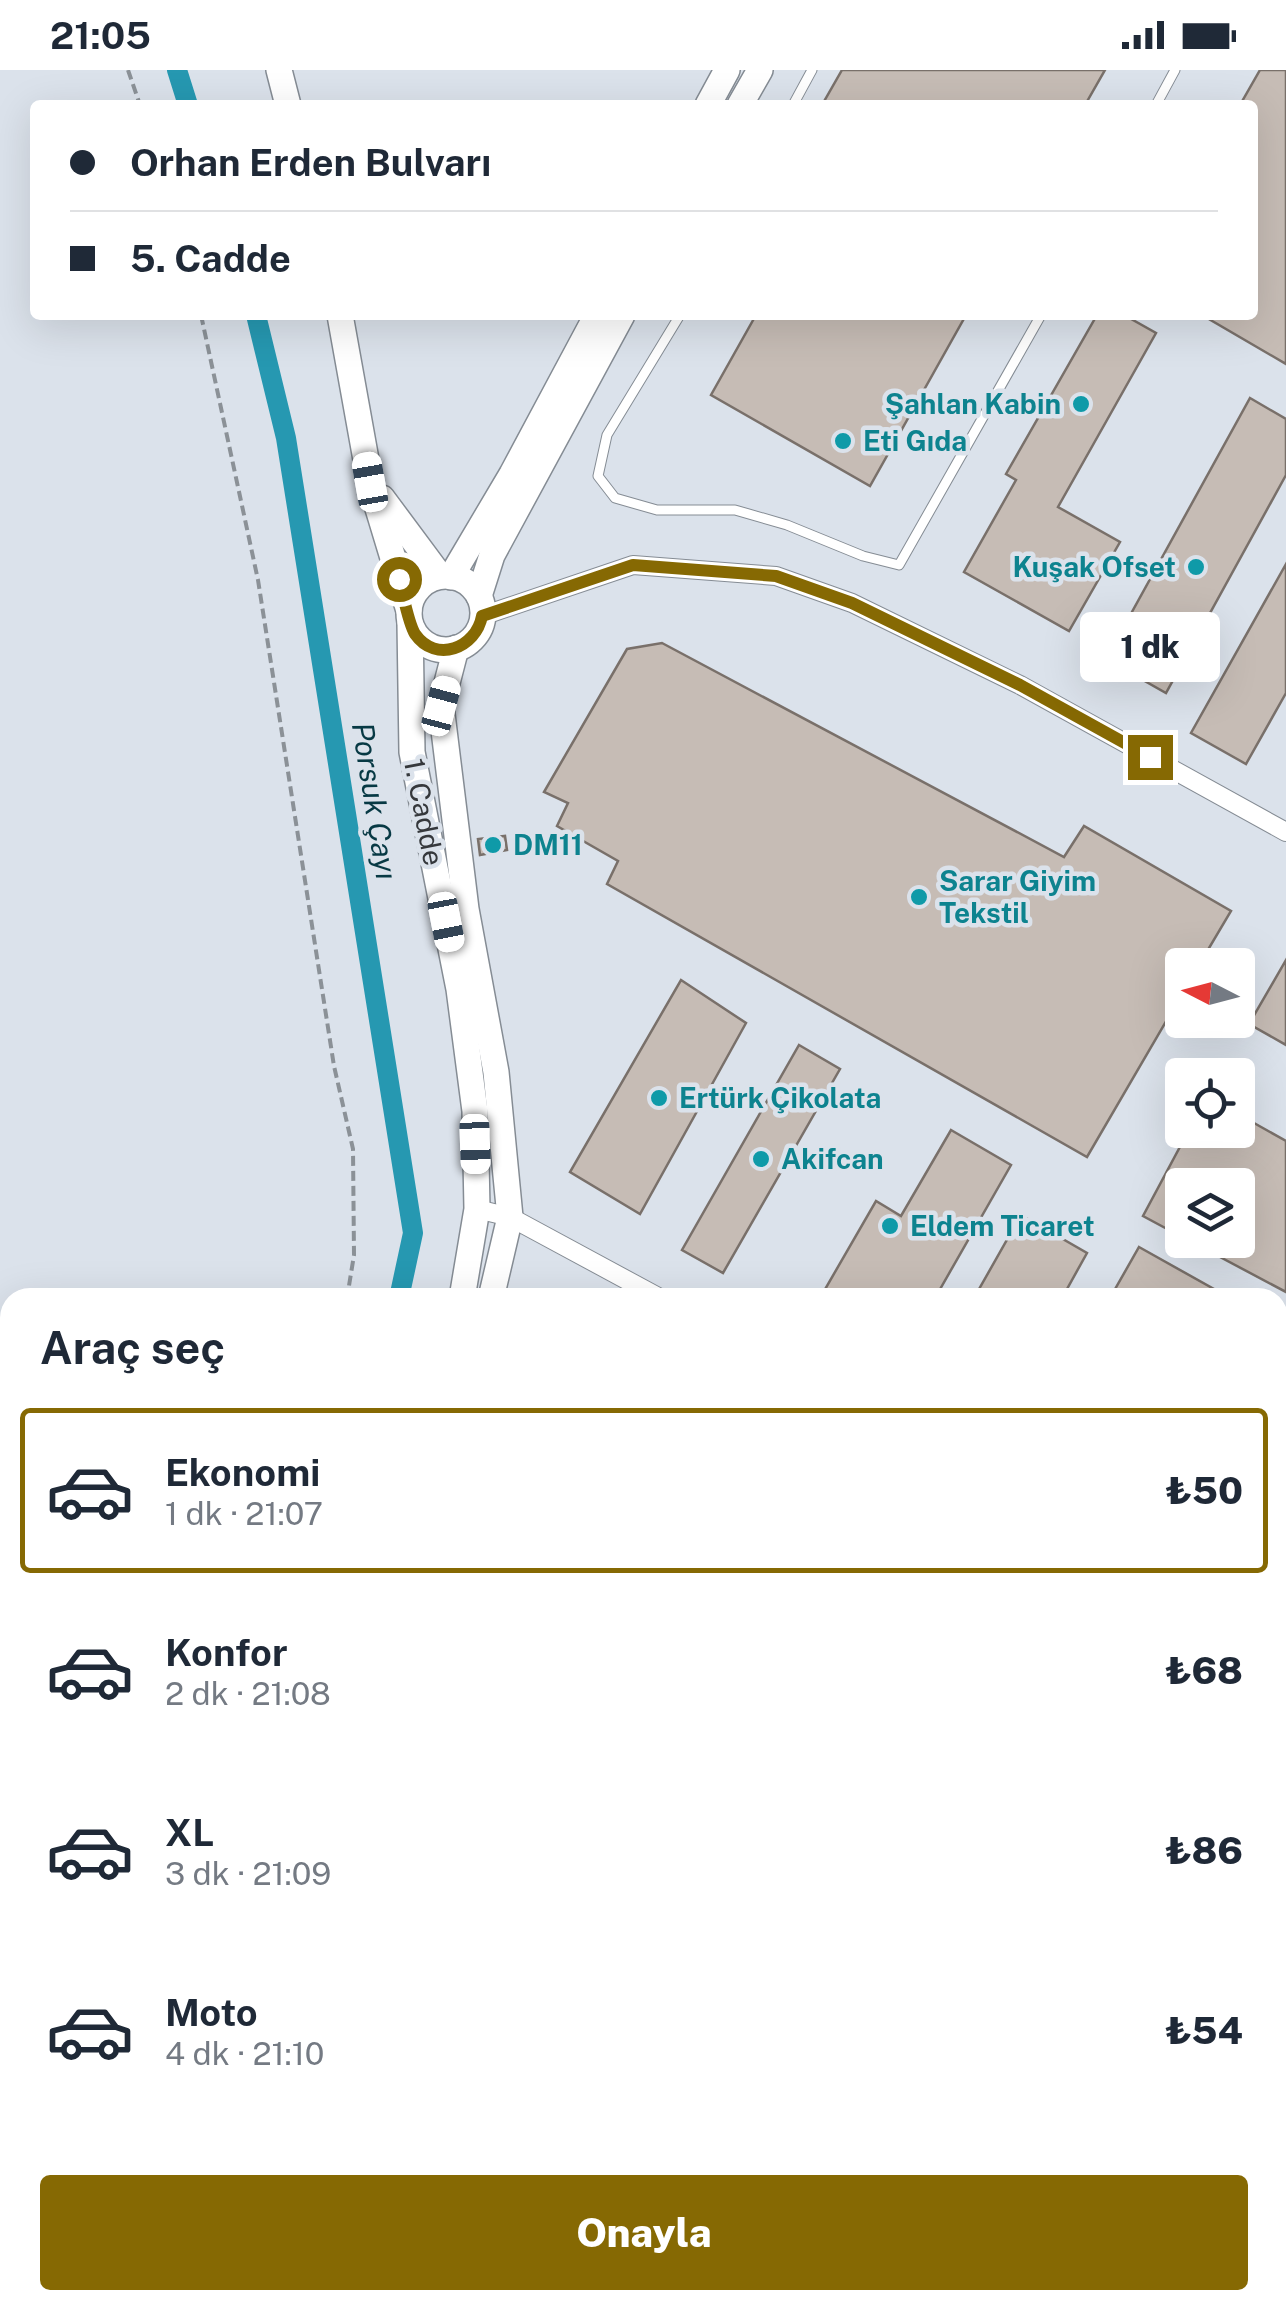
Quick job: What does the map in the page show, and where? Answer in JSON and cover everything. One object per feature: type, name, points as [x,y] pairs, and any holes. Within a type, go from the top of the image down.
[{"type":"street","points":[[279,70],[287,100]]},
{"type":"street","points":[[712,100],[727,70]]},
{"type":"street","points":[[743,100],[760,70]]},
{"type":"street","name":"1. Cadde","points":[[341,320],[370,482],[410,617],[412,752],[459,990],[474,1111],[477,1208],[464,1288]]},
{"type":"street","points":[[445,576],[512,474],[594,320]]},
{"type":"street","points":[[480,606],[472,587],[445,576],[418,588],[410,617],[415,634],[423,642],[444,650],[456,648],[474,636],[480,627],[480,606],[492,555],[619,320]]},
{"type":"street","points":[[370,482],[445,576]]},
{"type":"street","points":[[480,606],[633,565],[776,576],[852,603],[1020,685],[1286,832]]},
{"type":"street","name":"1. Cadde","points":[[456,648],[441,706],[466,909],[496,1072],[510,1217],[493,1288]]},
{"type":"street","points":[[477,1208],[510,1217],[641,1288]]},
{"type":"lane","points":[[795,100],[812,70]]},
{"type":"lane","points":[[1159,100],[1175,70]]},
{"type":"lane","points":[[677,320],[607,435],[598,476],[615,498],[657,510],[736,510],[899,565],[1038,320]]},
{"type":"path","points":[[128,70],[138,100]]},
{"type":"path","points":[[202,320],[258,580],[334,1066],[353,1149],[354,1256],[349,1288]]},
{"type":"building","points":[[842,70],[1105,70],[1088,100],[825,100]]},
{"type":"building","points":[[1260,70],[1286,70],[1286,364],[1211,320],[1258,320],[1258,100],[1243,100]]},
{"type":"building","name":"Eti Gıda","points":[[753,320],[963,320],[870,486],[711,395]]},
{"type":"building","points":[[1094,320],[1133,320],[1156,333],[1058,507],[1120,542],[1069,631],[964,572],[1016,480],[1006,474]]},
{"type":"building","name":"Kuşak Ofset","points":[[1250,398],[1286,419],[1286,475],[1166,693],[1106,659]]},
{"type":"building","points":[[1286,564],[1286,693],[1246,764],[1191,733]]},
{"type":"building","name":"Sarar Giyim Tekstil","points":[[662,643],[1064,857],[1084,826],[1231,911],[1209,948],[1165,948],[1165,1023],[1087,1157],[607,884],[618,861],[557,826],[568,803],[544,792],[627,649]]},
{"type":"building","name":"DM11","points":[[505,836],[507,850],[480,855],[478,839]]},
{"type":"building","points":[[1286,960],[1286,1045],[1255,1027],[1255,1014]]},
{"type":"building","name":"Ertürk Çikolata","points":[[681,980],[746,1023],[640,1214],[570,1172]]},
{"type":"building","name":"Akifcan","points":[[799,1045],[840,1069],[723,1273],[682,1250]]},
{"type":"building","points":[[1255,1124],[1286,1141],[1286,1288],[1278,1288],[1222,1258],[1255,1258],[1255,1168],[1169,1168],[1179,1148],[1255,1148]]},
{"type":"building","points":[[951,1130],[1011,1165],[941,1288],[826,1288],[876,1201],[901,1216]]},
{"type":"building","points":[[1165,1175],[1165,1228],[1143,1216]]},
{"type":"building","points":[[1021,1215],[1087,1253],[1068,1288],[980,1288]]},
{"type":"building","points":[[1139,1247],[1212,1288],[1116,1288]]},
{"type":"waterway","name":"Porsuk Çayı","points":[[177,70],[186,100]]},
{"type":"waterway","name":"Porsuk Çayı","points":[[257,320],[286,438],[413,1233],[401,1288]]},
{"type":"place","name":"Şahlan Kabin","points":[[1081,404]]},
{"type":"place","name":"Eti Gıda","points":[[843,441]]},
{"type":"place","name":"Kuşak Ofset","points":[[1196,567]]},
{"type":"place","name":"DM11","points":[[493,845]]},
{"type":"place","name":"Sarar Giyim Tekstil","points":[[919,897]]},
{"type":"place","name":"Ertürk Çikolata","points":[[659,1098]]},
{"type":"place","name":"Akifcan","points":[[761,1159]]},
{"type":"place","name":"Eldem Ticaret","points":[[890,1226]]},
{"type":"route","points":[[399,579],[415,634],[433,648],[444,650],[466,644],[480,627],[482,616],[633,565],[776,576],[852,603],[1020,685],[1150,757]]}]
